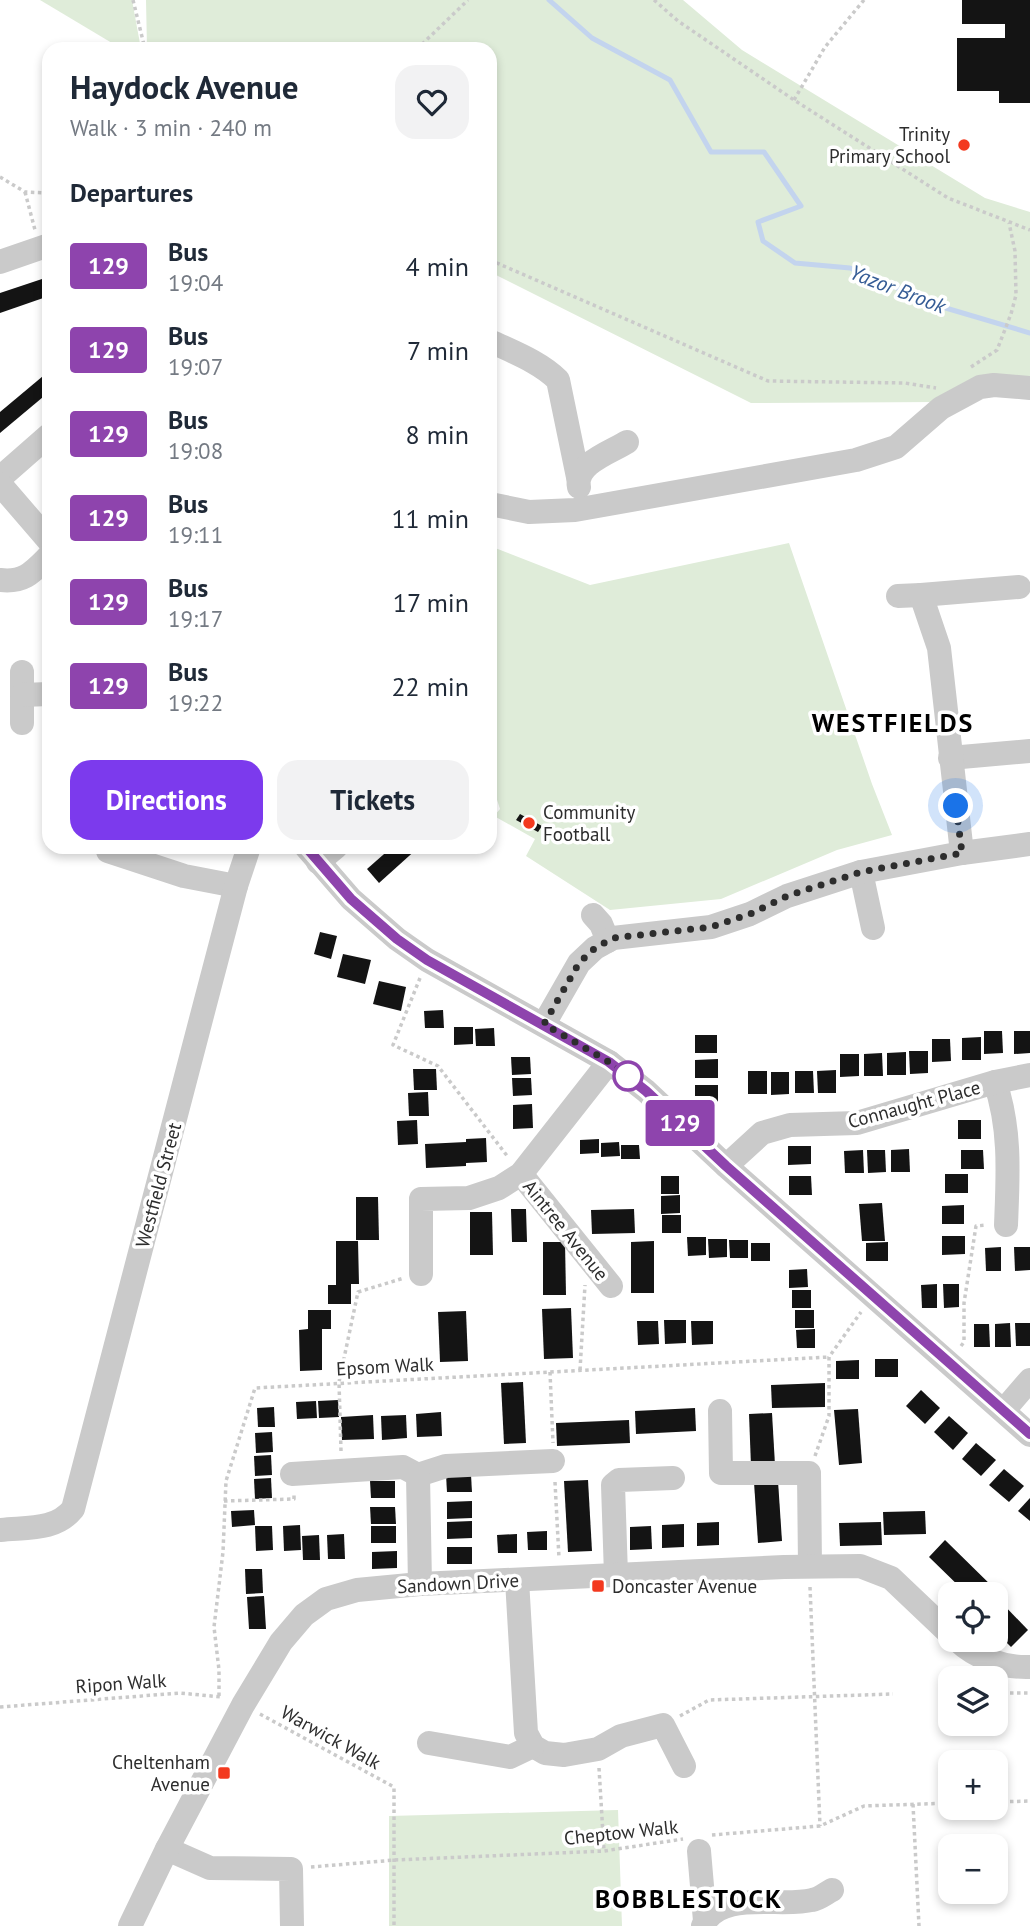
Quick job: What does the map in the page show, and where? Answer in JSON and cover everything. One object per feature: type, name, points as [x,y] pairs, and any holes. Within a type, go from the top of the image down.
[{"type":"street","points":[[0,262],[42,247]]},
{"type":"street","points":[[497,344],[535,363],[558,380],[583,508]]},
{"type":"street","points":[[497,505],[529,512],[583,508],[856,460],[896,447],[948,403],[980,387],[1030,387]]},
{"type":"street","points":[[0,478],[42,441]]},
{"type":"street","points":[[578,477],[586,466],[627,442]]},
{"type":"street","points":[[0,484],[42,533]]},
{"type":"street","points":[[0,580],[13,582],[27,578],[42,563]]},
{"type":"street","points":[[962,853],[939,648],[910,595],[1019,587]]},
{"type":"street","points":[[22,723],[22,683],[42,691]]},
{"type":"street","points":[[950,758],[1030,751]]},
{"type":"street","points":[[544,1024],[579,963],[595,948],[613,938],[711,927],[750,914],[787,896],[861,872],[962,853],[1030,844]]},
{"type":"street","points":[[116,854],[184,876],[236,886]]},
{"type":"street","name":"Westfield Street","points":[[0,1530],[50,1525],[64,1520],[73,1509],[236,886],[247,854]]},
{"type":"street","points":[[321,854],[351,899],[397,939],[427,960],[609,1062],[646,1091],[726,1166],[1030,1434]]},
{"type":"street","points":[[861,872],[873,928]]},
{"type":"street","points":[[593,915],[601,924],[608,941]]},
{"type":"street","points":[[421,1274],[421,1199],[469,1198],[499,1188],[521,1174],[609,1062]]},
{"type":"street","name":"Connaught Place","points":[[726,1166],[762,1133],[790,1125],[857,1123],[995,1082],[1030,1075]]},
{"type":"street","points":[[995,1082],[1009,1144],[1006,1225]]},
{"type":"street","name":"Aintree Avenue","points":[[521,1174],[611,1286]]},
{"type":"street","points":[[1004,1410],[1030,1380]]},
{"type":"street","points":[[720,1411],[721,1473],[809,1473],[810,1566]]},
{"type":"street","points":[[292,1474],[403,1467],[418,1475],[446,1466],[553,1461]]},
{"type":"street","points":[[418,1475],[420,1584]]},
{"type":"street","points":[[616,1575],[613,1485],[619,1480],[673,1478]]},
{"type":"street","name":"Sandown Drive","points":[[130,1926],[167,1849],[243,1705],[281,1642],[304,1615],[326,1599],[357,1590],[420,1584],[860,1566],[891,1578],[938,1623]]},
{"type":"street","points":[[517,1580],[526,1733],[533,1746],[545,1753],[564,1755],[598,1749],[621,1736],[663,1725],[684,1766]]},
{"type":"street","points":[[975,1652],[987,1660],[1030,1667]]},
{"type":"street","points":[[429,1743],[510,1757],[533,1746]]},
{"type":"street","points":[[700,1841],[704,1924]]},
{"type":"street","points":[[167,1849],[210,1868],[291,1869],[292,1926]]},
{"type":"street","points":[[704,1924],[716,1910],[738,1903],[813,1900],[832,1890]]},
{"type":"path","points":[[133,0],[143,42]]},
{"type":"path","points":[[424,42],[468,0]]},
{"type":"path","points":[[654,0],[678,21],[794,100],[948,198],[1030,230]]},
{"type":"path","points":[[794,100],[825,47],[864,0]]},
{"type":"path","points":[[0,177],[25,192],[42,193]]},
{"type":"path","points":[[25,192],[42,240]]},
{"type":"path","points":[[1003,339],[1016,295],[1015,251],[1009,223]]},
{"type":"path","points":[[497,263],[768,381],[905,383],[935,388],[948,403]]},
{"type":"path","points":[[427,960],[393,1045],[438,1066],[521,1174]]},
{"type":"path","points":[[947,1361],[964,1342],[964,1303],[976,1226],[1006,1225]]},
{"type":"path","points":[[580,1370],[587,1255]]},
{"type":"path","points":[[342,1471],[339,1382],[358,1292],[421,1274]]},
{"type":"path","points":[[809,1473],[829,1416],[830,1357],[873,1296]]},
{"type":"path","name":"Epsom Walk","points":[[219,1696],[214,1627],[223,1552],[226,1481],[255,1388],[830,1357]]},
{"type":"path","points":[[224,1502],[294,1499],[292,1474]]},
{"type":"path","points":[[810,1566],[820,1826]]},
{"type":"path","name":"Ripon Walk","points":[[0,1707],[180,1693],[219,1696],[243,1705]]},
{"type":"path","points":[[1008,1693],[1030,1693]]},
{"type":"path","points":[[663,1725],[709,1700],[893,1694]]},
{"type":"path","name":"Warwick Walk","points":[[243,1705],[394,1787],[394,1926]]},
{"type":"path","points":[[598,1749],[604,1851]]},
{"type":"path","points":[[1008,1802],[1030,1801]]},
{"type":"path","name":"Cheptow Walk","points":[[291,1869],[396,1860],[604,1851],[820,1826],[864,1806],[938,1803]]},
{"type":"path","points":[[913,1804],[919,1926]]},
{"type":"green space","points":[[40,0],[132,0],[140,42],[110,42]]},
{"type":"green space","points":[[146,0],[683,0],[742,50],[985,198],[1030,212],[1030,376],[938,402],[751,403],[497,276],[497,42],[147,42]]},
{"type":"green space","points":[[789,543],[892,835],[837,850],[721,899],[610,910],[526,856],[535,839],[497,818],[500,809],[497,800],[497,549],[590,585]]},
{"type":"green space","points":[[618,1810],[622,1926],[389,1926],[389,1816]]},
{"type":"building","points":[[962,0],[1030,0],[1030,103],[999,103],[999,91],[957,91],[957,38],[1005,38],[1005,24],[962,24]]},
{"type":"building","points":[[42,279],[42,298],[0,313],[0,293]]},
{"type":"building","points":[[42,377],[42,398],[0,433],[0,412]]},
{"type":"building","name":"Community Football","points":[[520,814],[542,826],[538,832],[516,820]]},
{"type":"building","points":[[384,854],[411,854],[379,883],[367,869]]},
{"type":"building","points":[[320,932],[337,936],[331,959],[314,954]]},
{"type":"building","points":[[343,954],[371,960],[365,984],[337,977]]},
{"type":"building","points":[[379,981],[406,987],[401,1011],[373,1004]]},
{"type":"building","points":[[443,1010],[444,1028],[425,1028],[424,1011]]},
{"type":"building","points":[[454,1027],[473,1027],[473,1044],[454,1045]]},
{"type":"building","points":[[494,1028],[495,1046],[476,1046],[475,1029]]},
{"type":"building","points":[[984,1031],[1002,1031],[1003,1053],[984,1054]]},
{"type":"building","points":[[1014,1031],[1030,1031],[1030,1053],[1014,1054]]},
{"type":"building","points":[[695,1035],[717,1035],[717,1053],[695,1053]]},
{"type":"building","points":[[981,1037],[981,1060],[962,1060],[962,1038]]},
{"type":"building","points":[[932,1039],[950,1039],[951,1061],[932,1062]]},
{"type":"building","points":[[909,1051],[928,1051],[928,1073],[910,1074]]},
{"type":"building","points":[[906,1052],[906,1075],[887,1075],[887,1053]]},
{"type":"building","points":[[882,1053],[883,1076],[864,1076],[864,1054]]},
{"type":"building","points":[[840,1054],[859,1054],[859,1076],[840,1077]]},
{"type":"building","points":[[511,1057],[530,1057],[531,1074],[512,1075]]},
{"type":"building","points":[[718,1059],[718,1078],[695,1078],[695,1060]]},
{"type":"building","points":[[413,1069],[436,1069],[437,1090],[414,1090]]},
{"type":"building","points":[[836,1070],[836,1093],[818,1093],[817,1071]]},
{"type":"building","points":[[748,1071],[767,1071],[767,1094],[748,1094]]},
{"type":"building","points":[[795,1071],[813,1071],[814,1093],[795,1093]]},
{"type":"building","points":[[771,1072],[789,1072],[789,1094],[771,1095]]},
{"type":"building","points":[[512,1078],[531,1078],[532,1095],[513,1096]]},
{"type":"building","points":[[695,1085],[718,1085],[718,1103],[695,1104]]},
{"type":"building","points":[[428,1092],[429,1116],[409,1116],[408,1093]]},
{"type":"building","points":[[532,1104],[533,1128],[513,1129],[513,1105]]},
{"type":"building","points":[[417,1120],[418,1144],[398,1145],[397,1121]]},
{"type":"building","points":[[958,1120],[981,1120],[981,1139],[958,1139]]},
{"type":"building","points":[[486,1138],[487,1162],[426,1168],[425,1144]]},
{"type":"building","points":[[599,1139],[599,1153],[580,1154],[580,1140]]},
{"type":"building","points":[[619,1142],[620,1156],[601,1157],[601,1143]]},
{"type":"building","points":[[621,1145],[639,1145],[640,1159],[621,1159]]},
{"type":"building","points":[[788,1146],[811,1146],[811,1164],[788,1165]]},
{"type":"building","points":[[909,1149],[910,1172],[891,1172],[891,1150]]},
{"type":"building","points":[[863,1150],[864,1173],[845,1173],[844,1151]]},
{"type":"building","points":[[867,1150],[885,1150],[886,1172],[868,1173]]},
{"type":"building","points":[[961,1150],[983,1150],[984,1169],[961,1169]]},
{"type":"building","points":[[945,1174],[968,1174],[968,1193],[945,1193]]},
{"type":"building","points":[[661,1176],[679,1176],[679,1194],[661,1194]]},
{"type":"building","points":[[789,1176],[811,1176],[812,1195],[789,1195]]},
{"type":"building","points":[[680,1195],[680,1213],[661,1214],[661,1196]]},
{"type":"building","points":[[356,1197],[378,1197],[379,1240],[356,1240]]},
{"type":"building","points":[[882,1203],[885,1241],[862,1241],[859,1204]]},
{"type":"building","points":[[964,1205],[964,1224],[942,1224],[942,1206]]},
{"type":"building","points":[[511,1209],[526,1209],[527,1242],[512,1242]]},
{"type":"building","points":[[634,1209],[635,1233],[592,1234],[591,1210]]},
{"type":"building","points":[[470,1212],[492,1212],[493,1255],[470,1255]]},
{"type":"building","points":[[662,1215],[681,1215],[681,1233],[662,1233]]},
{"type":"building","points":[[942,1236],[965,1236],[965,1254],[942,1255]]},
{"type":"building","points":[[687,1237],[706,1237],[706,1255],[688,1256]]},
{"type":"building","points":[[708,1239],[727,1239],[727,1257],[709,1258]]},
{"type":"building","points":[[729,1240],[748,1240],[748,1258],[730,1258]]},
{"type":"building","points":[[336,1241],[358,1241],[359,1284],[351,1284],[351,1304],[328,1304],[328,1285],[336,1285]]},
{"type":"building","points":[[654,1241],[654,1293],[631,1293],[631,1242]]},
{"type":"building","points":[[543,1242],[565,1242],[566,1295],[543,1295]]},
{"type":"building","points":[[888,1242],[888,1261],[866,1261],[866,1243]]},
{"type":"building","points":[[751,1243],[770,1243],[770,1261],[751,1261]]},
{"type":"building","points":[[1001,1247],[1001,1271],[986,1271],[985,1248]]},
{"type":"building","points":[[1014,1247],[1030,1247],[1030,1270],[1015,1271]]},
{"type":"building","points":[[807,1269],[808,1287],[789,1288],[789,1270]]},
{"type":"building","points":[[937,1284],[937,1308],[922,1308],[921,1285]]},
{"type":"building","points":[[943,1284],[959,1284],[959,1307],[944,1308]]},
{"type":"building","points":[[792,1290],[811,1290],[811,1308],[792,1308]]},
{"type":"building","points":[[571,1308],[573,1358],[544,1359],[542,1309]]},
{"type":"building","points":[[308,1310],[331,1310],[331,1329],[322,1329],[322,1370],[300,1371],[299,1330],[308,1329]]},
{"type":"building","points":[[795,1310],[814,1310],[814,1328],[795,1328]]},
{"type":"building","points":[[466,1311],[468,1361],[440,1362],[438,1312]]},
{"type":"building","points":[[664,1320],[686,1320],[686,1343],[665,1344]]},
{"type":"building","points":[[637,1321],[658,1321],[659,1344],[638,1345]]},
{"type":"building","points":[[691,1321],[713,1321],[713,1344],[692,1345]]},
{"type":"building","points":[[1010,1323],[1011,1347],[995,1347],[995,1324]]},
{"type":"building","points":[[1015,1323],[1030,1323],[1030,1346],[1016,1346]]},
{"type":"building","points":[[974,1324],[989,1324],[990,1347],[974,1347]]},
{"type":"building","points":[[815,1329],[815,1348],[797,1348],[796,1330]]},
{"type":"building","points":[[875,1359],[898,1359],[898,1377],[875,1377]]},
{"type":"building","points":[[859,1360],[859,1379],[836,1379],[836,1361]]},
{"type":"building","points":[[523,1382],[526,1443],[504,1444],[501,1383]]},
{"type":"building","points":[[825,1383],[825,1407],[772,1408],[771,1385]]},
{"type":"building","points":[[921,1390],[940,1408],[925,1424],[906,1406]]},
{"type":"building","points":[[338,1400],[339,1417],[319,1418],[318,1401]]},
{"type":"building","points":[[316,1401],[317,1418],[297,1419],[296,1402]]},
{"type":"building","points":[[274,1407],[275,1427],[258,1427],[257,1408]]},
{"type":"building","points":[[695,1408],[696,1431],[636,1434],[635,1411]]},
{"type":"building","points":[[858,1409],[862,1463],[839,1465],[834,1410]]},
{"type":"building","points":[[441,1412],[442,1436],[417,1437],[416,1414]]},
{"type":"building","points":[[772,1413],[775,1465],[751,1466],[749,1414]]},
{"type":"building","points":[[373,1415],[374,1439],[342,1440],[341,1417]]},
{"type":"building","points":[[406,1415],[407,1438],[382,1440],[381,1416]]},
{"type":"building","points":[[949,1416],[968,1433],[953,1450],[934,1432]]},
{"type":"building","points":[[629,1420],[630,1443],[557,1446],[556,1423]]},
{"type":"building","points":[[272,1432],[273,1452],[256,1453],[255,1433]]},
{"type":"building","points":[[976,1443],[996,1460],[981,1476],[962,1459]]},
{"type":"building","points":[[271,1455],[272,1475],[255,1476],[254,1456]]},
{"type":"building","points":[[1004,1469],[1024,1486],[1009,1502],[989,1485]]},
{"type":"building","points":[[446,1475],[471,1475],[472,1492],[447,1492]]},
{"type":"building","points":[[271,1478],[272,1498],[255,1499],[254,1479]]},
{"type":"building","points":[[588,1480],[592,1551],[568,1552],[564,1481]]},
{"type":"building","points":[[370,1481],[395,1481],[395,1498],[371,1498]]},
{"type":"building","points":[[778,1481],[782,1541],[758,1543],[754,1482]]},
{"type":"building","points":[[1030,1498],[1030,1521],[1018,1511]]},
{"type":"building","points":[[472,1501],[472,1518],[447,1519],[447,1502]]},
{"type":"building","points":[[370,1507],[395,1507],[396,1524],[371,1524]]},
{"type":"building","points":[[254,1510],[255,1525],[232,1527],[231,1511]]},
{"type":"building","points":[[925,1511],[926,1534],[884,1535],[883,1512]]},
{"type":"building","points":[[472,1521],[472,1538],[447,1539],[447,1522]]},
{"type":"building","points":[[719,1522],[719,1545],[697,1546],[697,1523]]},
{"type":"building","points":[[881,1522],[882,1545],[840,1546],[839,1523]]},
{"type":"building","points":[[684,1524],[684,1547],[662,1548],[662,1525]]},
{"type":"building","points":[[300,1525],[301,1550],[284,1551],[283,1526]]},
{"type":"building","points":[[255,1526],[272,1526],[273,1550],[256,1551]]},
{"type":"building","points":[[371,1526],[396,1526],[396,1543],[371,1543]]},
{"type":"building","points":[[651,1526],[652,1549],[630,1550],[630,1527]]},
{"type":"building","points":[[547,1531],[547,1550],[528,1550],[527,1532]]},
{"type":"building","points":[[344,1534],[345,1559],[328,1559],[327,1535]]},
{"type":"building","points":[[517,1534],[517,1553],[498,1553],[497,1535]]},
{"type":"building","points":[[319,1535],[320,1560],[303,1560],[302,1536]]},
{"type":"building","points":[[945,1540],[988,1582],[955,1582],[929,1557]]},
{"type":"building","points":[[447,1547],[472,1547],[472,1564],[447,1564]]},
{"type":"building","points":[[397,1551],[397,1568],[372,1569],[372,1552]]},
{"type":"building","points":[[245,1569],[262,1569],[263,1593],[246,1594]]},
{"type":"building","points":[[264,1596],[266,1629],[249,1629],[247,1597]]},
{"type":"building","points":[[1008,1609],[1028,1630],[1011,1647],[1008,1644]]},
{"type":"waterway","name":"Yazor Brook","points":[[549,0],[592,38],[670,80],[711,152],[764,152],[801,206],[758,222],[763,241],[795,263],[850,268],[939,306],[1030,333]]},
{"type":"bus line","name":"129","points":[[312,854],[351,899],[397,939],[427,960],[609,1062],[646,1091],[726,1166],[1030,1434]]},
{"type":"place","name":"Trinity Primary School","points":[[964,145]]},
{"type":"place","name":"Community Football","points":[[529,823]]},
{"type":"place","name":"Doncaster Avenue","points":[[598,1586]]},
{"type":"place","name":"Cheltenham Avenue","points":[[224,1773]]},
{"type":"district","name":"WESTFIELDS","points":[[893,722]]},
{"type":"district","name":"BOBBLESTOCK","points":[[689,1898]]},
{"type":"route","points":[[628,1076],[544,1024],[579,963],[595,948],[613,938],[711,927],[750,914],[787,896],[861,872],[962,853],[956,806]]}]
